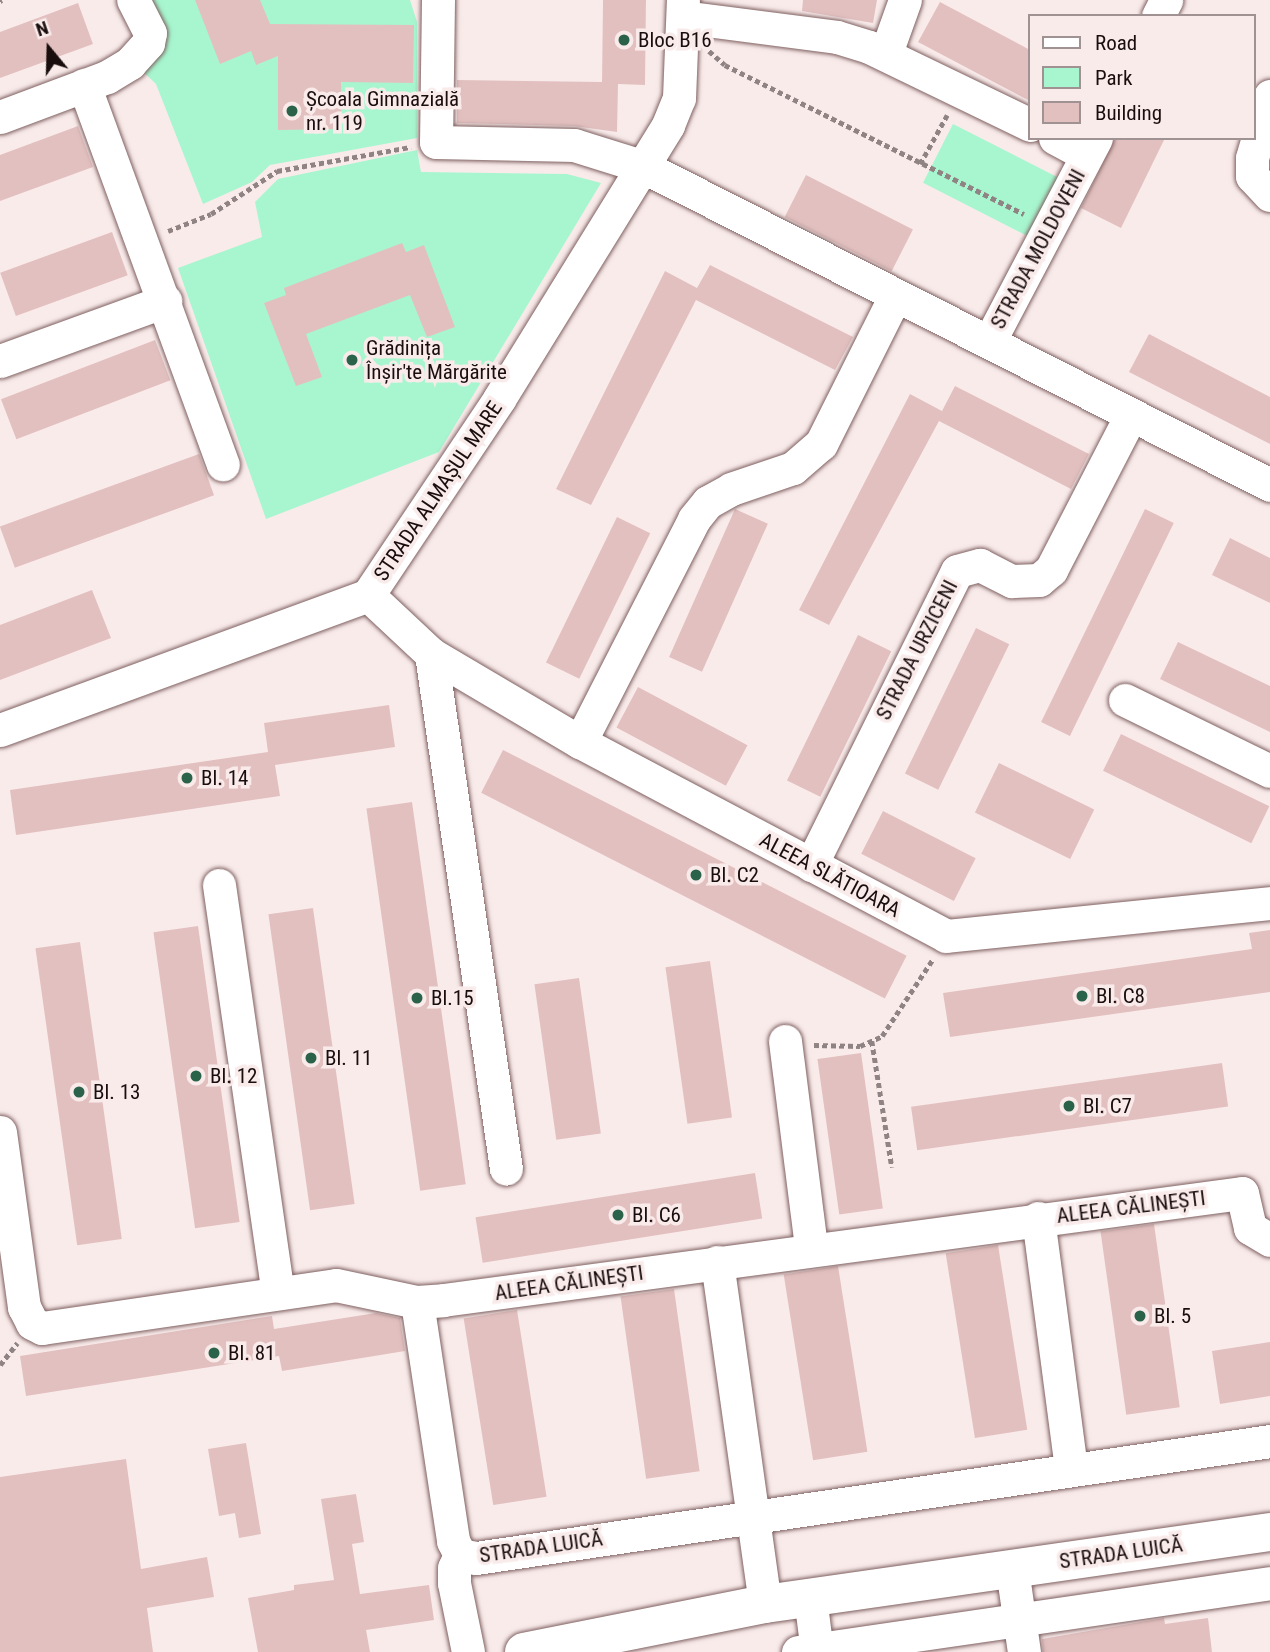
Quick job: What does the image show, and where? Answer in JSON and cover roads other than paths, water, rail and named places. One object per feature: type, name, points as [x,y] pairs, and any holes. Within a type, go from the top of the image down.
[{"type":"main road","name":"STRADA LUICĂ","points":[[553,1650],[765,1604],[1270,1532]]},
{"type":"street","points":[[0,117],[118,72],[148,43],[147,21],[133,0]]},
{"type":"street","points":[[438,0],[436,142],[574,145],[644,167],[1270,485]]},
{"type":"street","points":[[886,53],[905,0]]},
{"type":"street","points":[[683,15],[837,37],[886,53],[961,88],[1028,124]]},
{"type":"street","name":"STRADA ALMAȘUL MARE","points":[[0,730],[369,595],[499,399],[644,167],[676,108],[683,15]]},
{"type":"street","points":[[85,85],[223,464]]},
{"type":"street","points":[[1270,96],[1252,158],[1252,176],[1270,195]]},
{"type":"street","name":"STRADA MOLDOVENI","points":[[989,342],[1091,147],[1063,140]]},
{"type":"street","points":[[580,742],[694,519],[708,502],[731,489],[793,468],[821,444],[895,296]]},
{"type":"street","points":[[0,361],[165,301]]},
{"type":"street","name":"STRADA URZICENI","points":[[811,865],[957,571],[980,565],[1012,581],[1039,580],[1051,570],[1131,415]]},
{"type":"street","name":"ALEEA SLĂTIOARA","points":[[369,595],[431,654],[580,742],[946,936],[1270,903]]},
{"type":"street","points":[[431,654],[506,1169]]},
{"type":"street","points":[[1125,700],[1270,771]]},
{"type":"street","points":[[219,885],[278,1293]]},
{"type":"street","points":[[785,1041],[811,1248]]},
{"type":"street","name":"ALEEA CĂLINEȘTI","points":[[0,1132],[24,1307],[32,1323],[50,1328],[278,1293],[359,1286],[417,1302],[1242,1193],[1250,1228],[1270,1240]]},
{"type":"street","points":[[1038,1218],[1071,1469]]},
{"type":"street","points":[[717,1262],[765,1604]]},
{"type":"street","name":"STRADA LUICĂ","points":[[417,1302],[453,1541],[460,1555],[476,1558],[752,1515],[1270,1441]]},
{"type":"street","points":[[460,1555],[454,1568],[454,1583],[468,1652]]},
{"type":"street","points":[[1012,1569],[1024,1652]]},
{"type":"street","points":[[810,1597],[811,1651],[1270,1583]]},
{"type":"place","name":"Bloc B16","points":[[624,40]]},
{"type":"place","name":"Școala Gimnazială nr. 119","points":[[292,111]]},
{"type":"place","name":"Grădinița Înșir'te Mărgărite","points":[[352,360]]},
{"type":"place","name":"Bl. 14","points":[[187,778]]},
{"type":"place","name":"Bl. C2","points":[[696,875]]},
{"type":"place","name":"Bl. C8","points":[[1082,996]]},
{"type":"place","name":"Bl.15","points":[[417,998]]},
{"type":"place","name":"Bl. 11","points":[[311,1058]]},
{"type":"place","name":"Bl. 12","points":[[196,1076]]},
{"type":"place","name":"Bl. 13","points":[[79,1092]]},
{"type":"place","name":"Bl. C7","points":[[1069,1106]]},
{"type":"place","name":"Bl. C6","points":[[618,1215]]},
{"type":"place","name":"Bl. 5","points":[[1140,1316]]},
{"type":"place","name":"Bl. 81","points":[[214,1353]]}]
